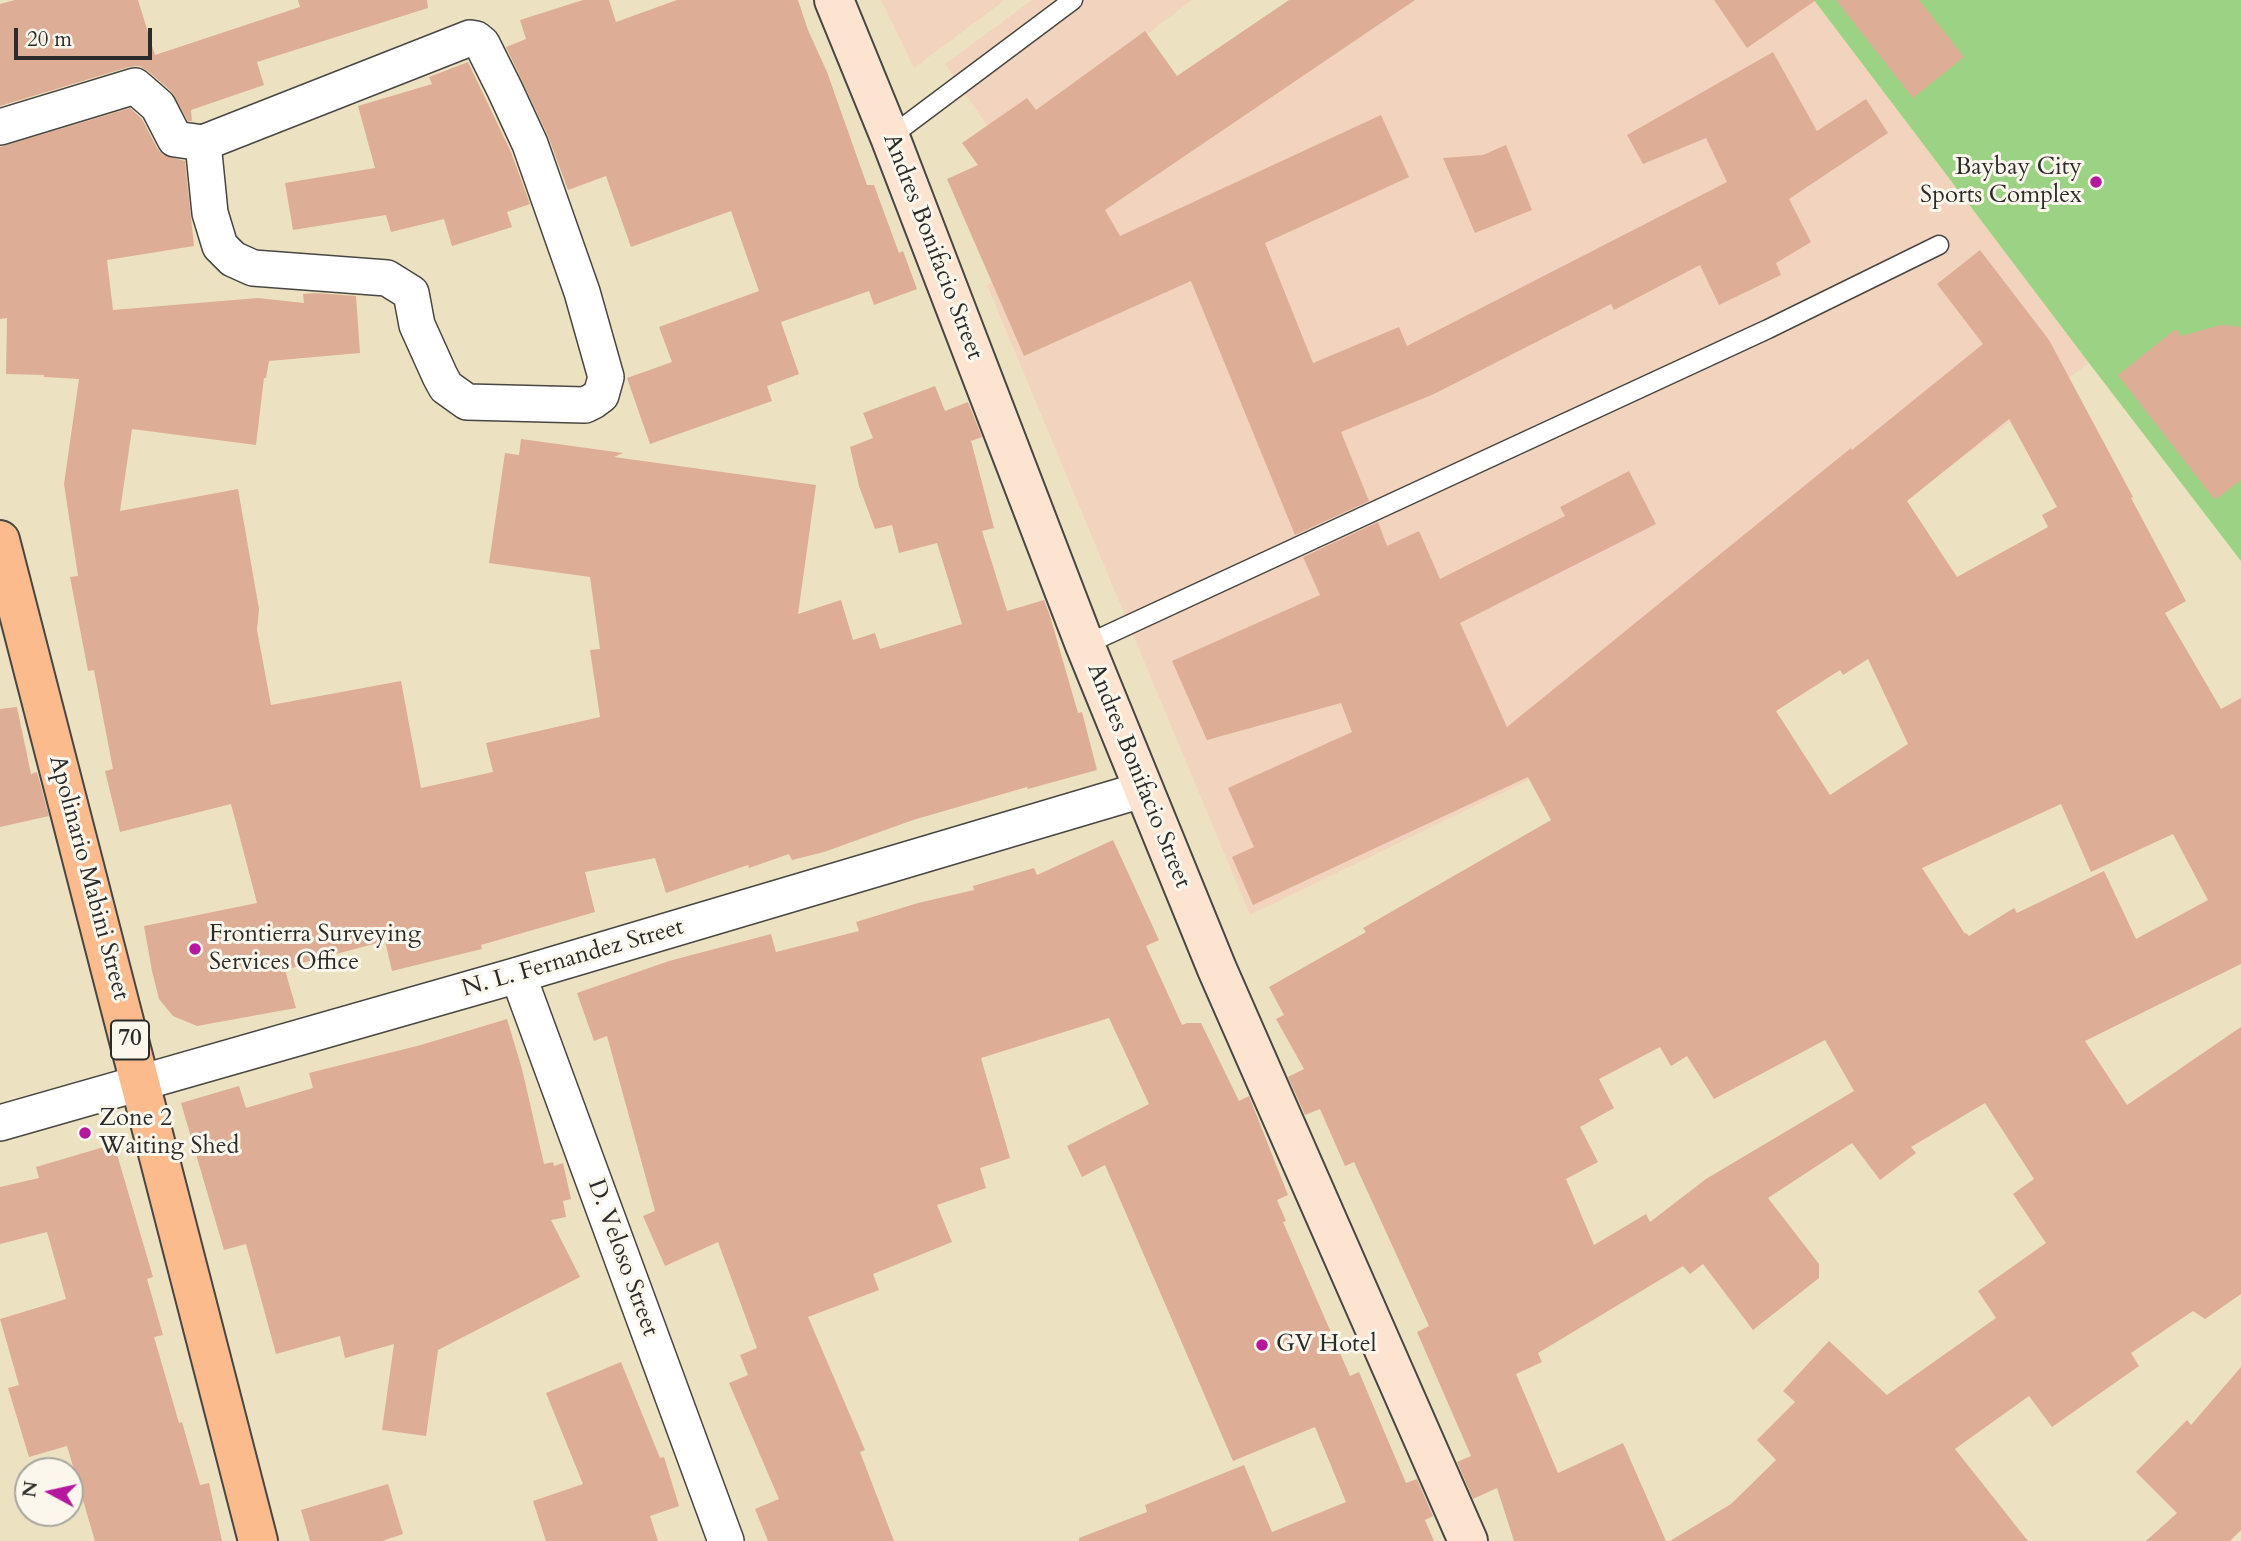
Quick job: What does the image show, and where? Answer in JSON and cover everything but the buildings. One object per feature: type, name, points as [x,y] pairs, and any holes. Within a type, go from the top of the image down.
[{"type":"main road","name":"Apolinario Mabini Street","points":[[0,540],[258,1541]]},
{"type":"street","name":"Andres Bonifacio Street","points":[[834,0],[890,137],[1085,645],[1217,970],[1468,1541]]},
{"type":"street","points":[[0,127],[135,86],[158,106],[175,139],[203,143],[470,38],[476,39],[482,44],[530,144],[582,292],[606,377],[601,395],[584,405],[467,402],[446,387],[440,376],[418,325],[411,293],[387,278],[253,268],[233,259],[220,246],[210,213],[203,143]]},
{"type":"street","name":"N. L. Fernandez Street","points":[[0,1123],[518,975],[1145,789]]},
{"type":"street","name":"D. Veloso Street","points":[[518,975],[726,1541]]},
{"type":"lane","points":[[890,137],[1073,0]]},
{"type":"lane","points":[[1085,645],[1768,329],[1939,245]]},
{"type":"shaded area","points":[[881,0],[1005,0],[914,68]]},
{"type":"shaded area","points":[[1032,0],[1192,0],[1001,146],[945,64]]},
{"type":"shaded area","points":[[1412,0],[1814,0],[2089,363],[1533,778],[1250,915],[987,285]]},
{"type":"green space","name":"Baybay City Sports Complex","points":[[1814,0],[2241,0],[2241,561],[2089,363]]},
{"type":"place","name":"Baybay City Sports Complex","points":[[2096,182]]},
{"type":"place","name":"Frontierra Surveying Services Office","points":[[195,949]]},
{"type":"place","name":"Zone 2 Waiting Shed","points":[[85,1133]]},
{"type":"place","name":"GV Hotel","points":[[1262,1345]]}]
